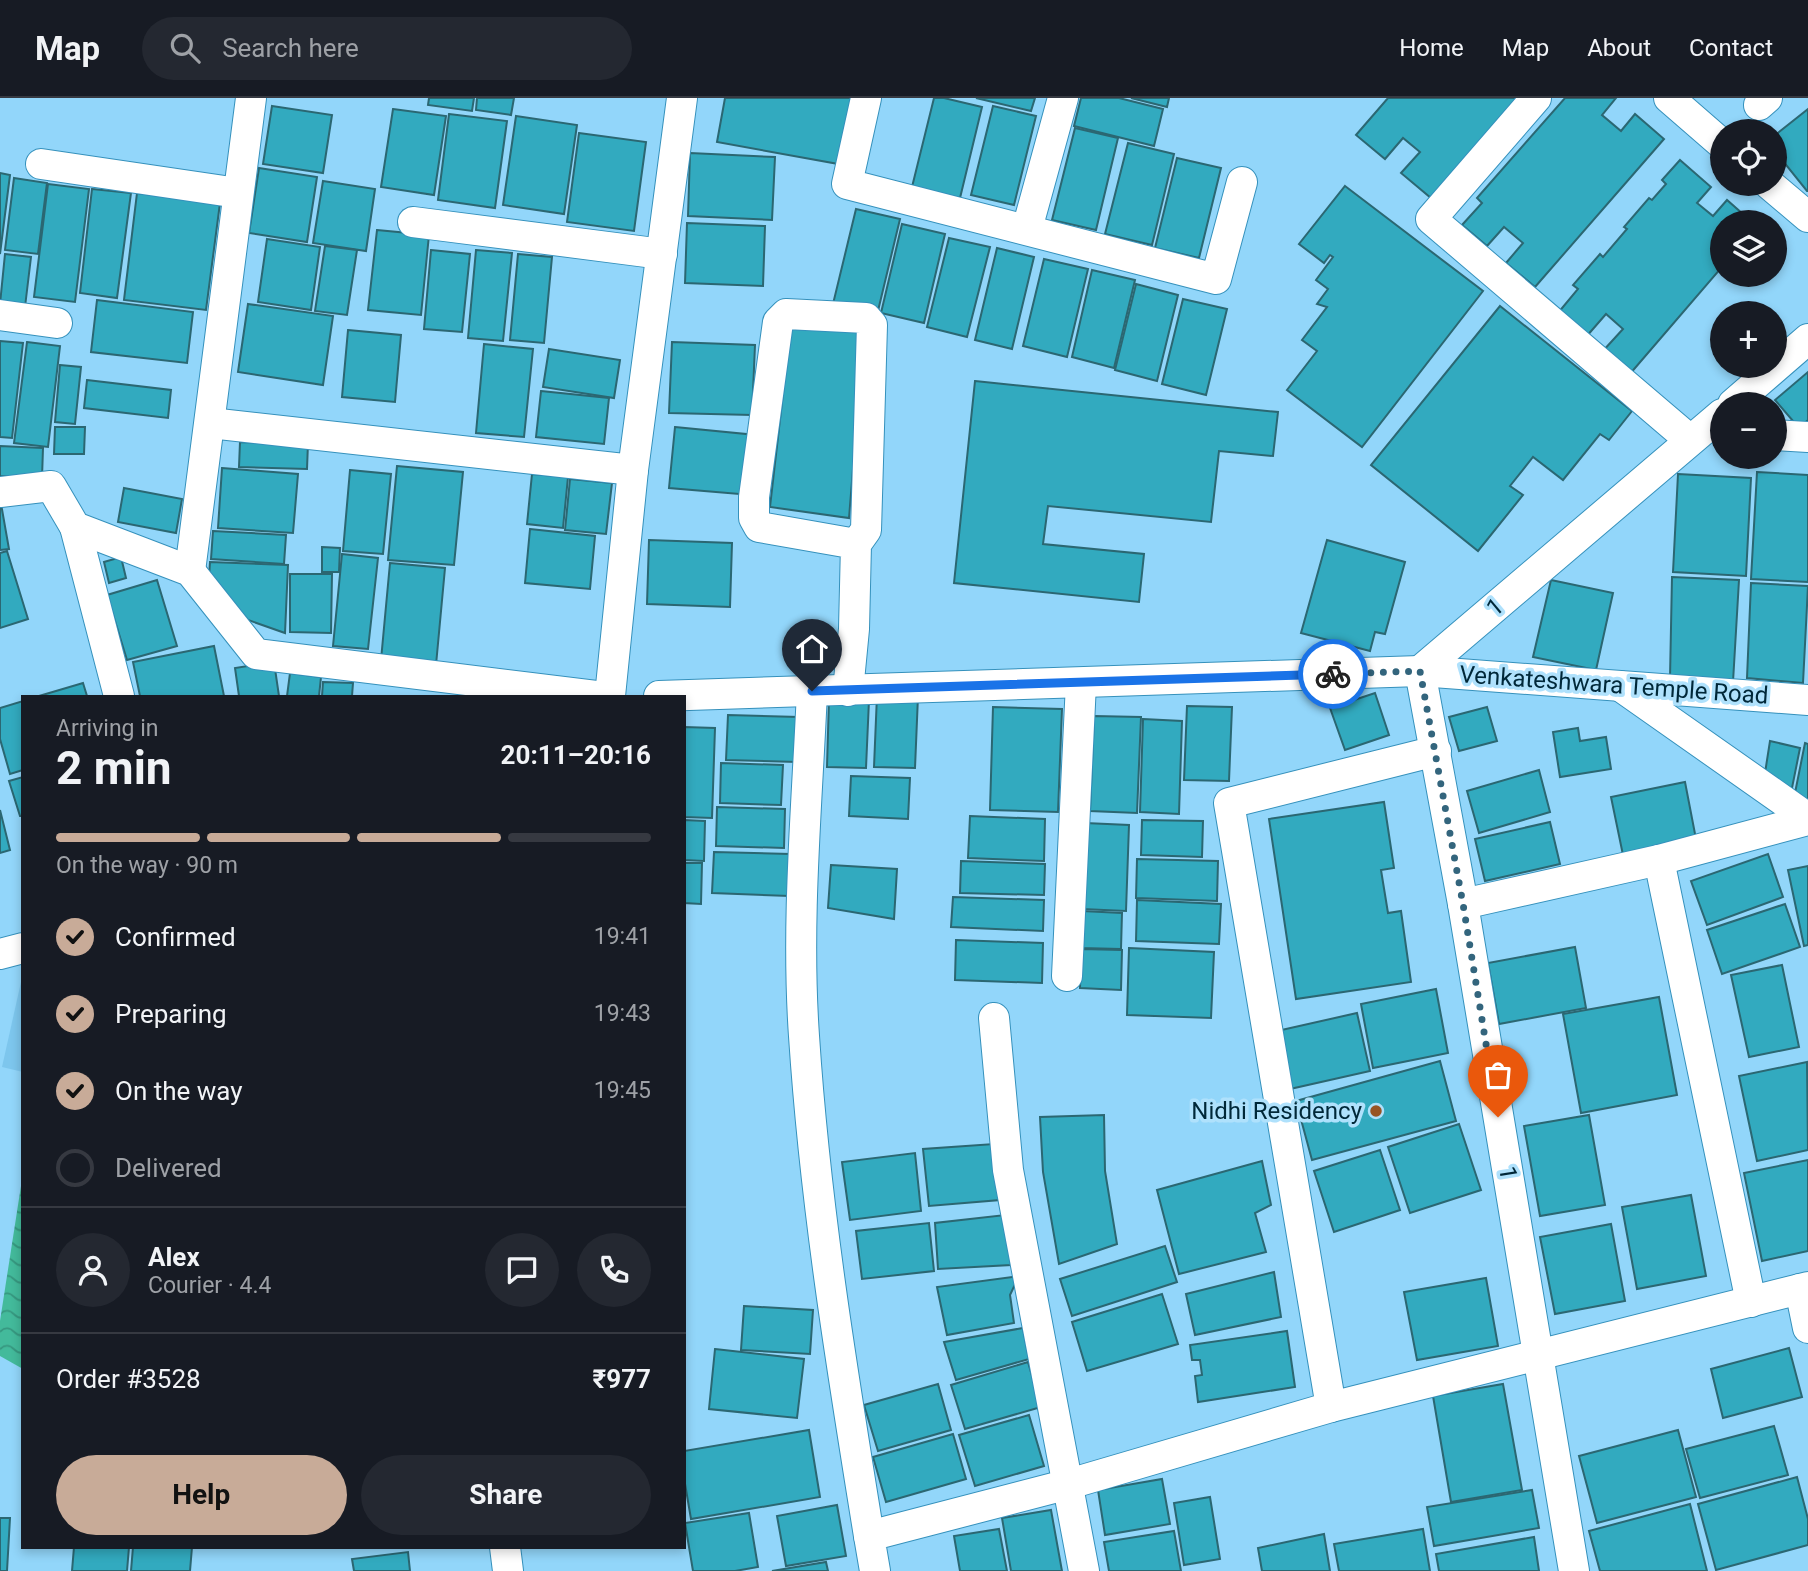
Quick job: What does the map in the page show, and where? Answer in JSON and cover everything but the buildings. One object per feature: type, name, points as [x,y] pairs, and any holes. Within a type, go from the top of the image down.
[{"type":"street","points":[[190,571],[251,98]]},
{"type":"street","points":[[610,695],[633,470],[682,98]]},
{"type":"street","points":[[866,98],[847,184],[1216,279],[1242,182]]},
{"type":"street","points":[[1027,229],[1063,98]]},
{"type":"street","points":[[1536,98],[1431,219],[1709,429]]},
{"type":"street","points":[[1668,98],[1710,134]]},
{"type":"street","points":[[41,164],[239,192]]},
{"type":"street","points":[[1783,196],[1808,217]]},
{"type":"street","points":[[413,222],[662,254]]},
{"type":"street","points":[[848,691],[854,629],[856,544],[866,530],[872,325],[866,318],[786,314],[778,322],[754,497],[754,518],[758,527],[856,544]]},
{"type":"street","points":[[0,315],[57,324]]},
{"type":"street","points":[[1747,392],[1808,339]]},
{"type":"street","points":[[209,423],[633,470]]},
{"type":"street","name":"1","points":[[1574,1571],[1463,904],[1420,671],[1709,429]]},
{"type":"street","points":[[1787,436],[1808,437]]},
{"type":"street","points":[[0,492],[51,486],[75,527],[119,695]]},
{"type":"street","points":[[75,527],[190,571],[256,654],[588,695]]},
{"type":"street","name":"Venkateshwara Temple Road","points":[[686,695],[1420,671],[1808,700]]},
{"type":"street","points":[[1067,976],[1081,683]]},
{"type":"street","points":[[1620,686],[1808,819]]},
{"type":"street","points":[[812,691],[800,946],[803,1035],[820,1205],[874,1571]]},
{"type":"street","points":[[1331,1407],[1229,803],[1436,751]]},
{"type":"street","points":[[1463,904],[1659,860],[1808,819]]},
{"type":"street","points":[[1659,860],[1751,1302]]},
{"type":"street","points":[[0,954],[21,949]]},
{"type":"street","points":[[994,1018],[1008,1170],[1084,1571]]},
{"type":"street","points":[[869,1536],[1069,1484],[1331,1407],[1804,1288],[1808,1328]]},
{"type":"street","points":[[505,1549],[508,1571]]},
{"type":"shaded area","points":[[21,982],[21,1072],[2,1067]]},
{"type":"water","points":[[21,1186],[21,1368],[0,1356],[0,1321]]},
{"type":"way so far","points":[[1333,674],[1420,671],[1463,904],[1498,1117]]},
{"type":"place","name":"Nidhi Residency","points":[[1376,1111]]},
{"type":"route","points":[[812,691],[1333,674]]}]
